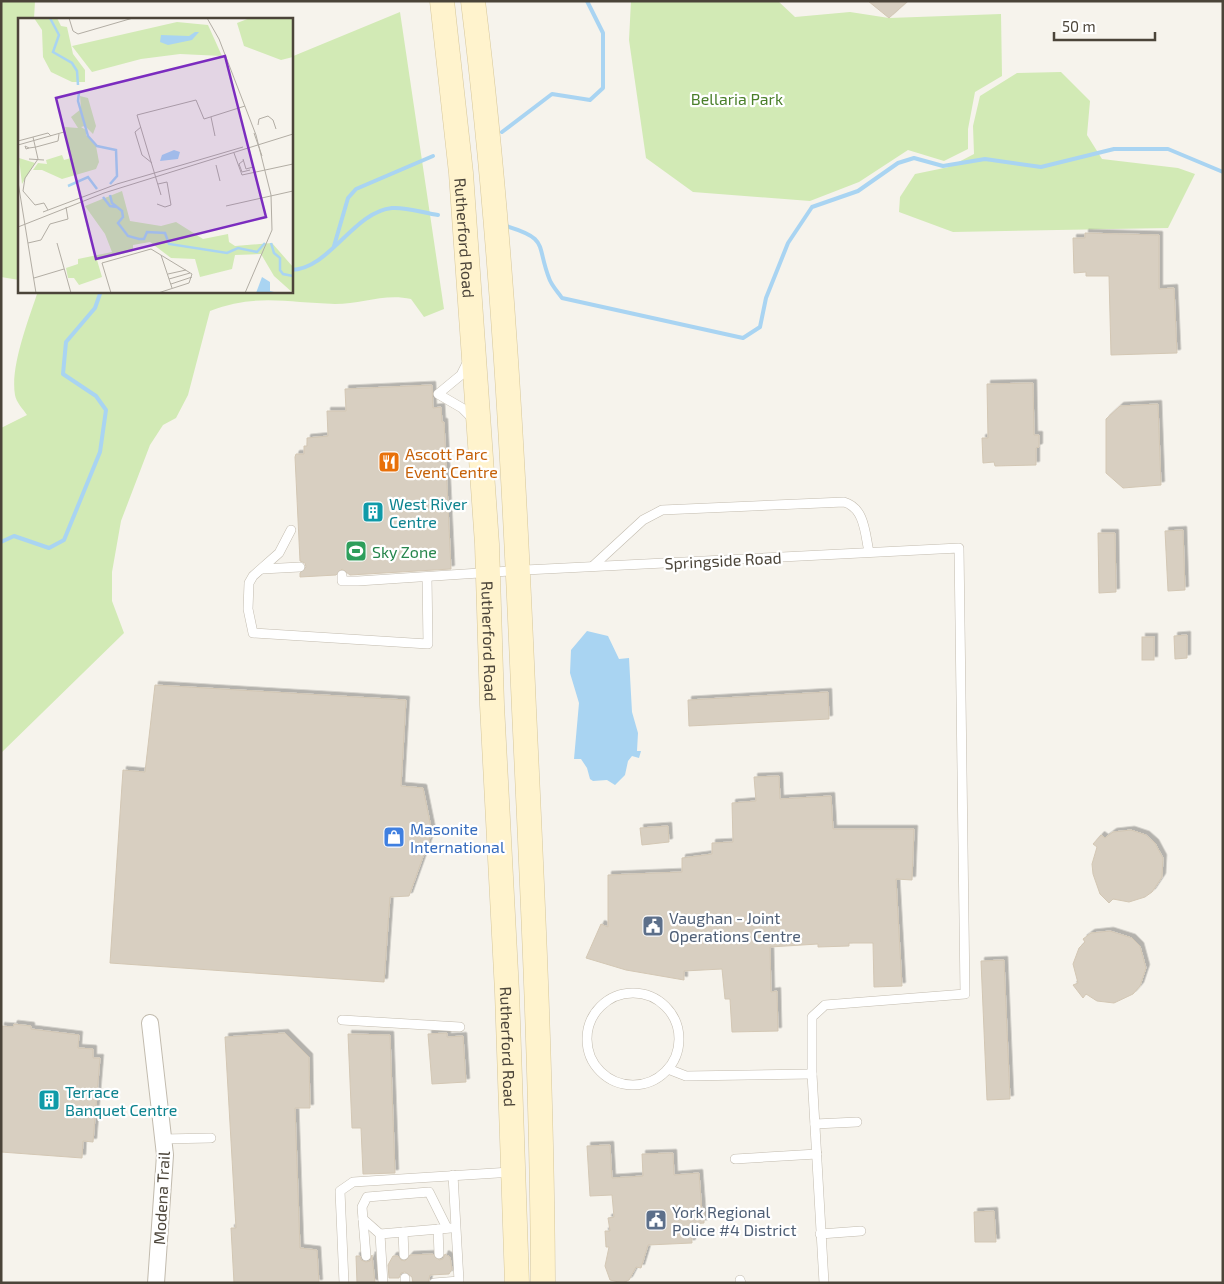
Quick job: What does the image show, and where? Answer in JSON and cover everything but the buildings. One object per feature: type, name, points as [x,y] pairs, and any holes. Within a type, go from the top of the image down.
[{"type":"main road","name":"Rutherford Road","points":[[442,1],[461,173],[488,572],[492,705],[507,992],[512,1172],[518,1283]]},
{"type":"main road","name":"Rutherford Road","points":[[473,1],[501,285],[519,570],[541,1097],[543,1283]]},
{"type":"street","name":"Modena Trail","points":[[150,1023],[164,1155],[156,1283]]},
{"type":"lane","points":[[473,352],[461,375],[438,394],[462,408],[479,426]]},
{"type":"lane","points":[[592,566],[643,520],[662,510],[844,502],[852,504],[859,511],[869,552]]},
{"type":"lane","points":[[291,530],[279,553],[253,576],[247,593],[253,633],[428,644],[428,577]]},
{"type":"lane","name":"Springside Road","points":[[342,575],[342,581],[592,566],[959,548],[965,994],[825,1005],[812,1017],[812,1074]]},
{"type":"lane","points":[[262,569],[300,567]]},
{"type":"lane","points":[[634,992],[648,995],[661,1002],[671,1013],[678,1027],[679,1042],[676,1056],[668,1069],[656,1079],[642,1084],[626,1085],[605,1075],[590,1057],[587,1042],[588,1026],[595,1012],[606,1001],[619,995],[634,992]]},
{"type":"lane","points":[[342,1020],[460,1027]]},
{"type":"lane","points":[[668,1069],[686,1076],[812,1074],[824,1283]]},
{"type":"lane","points":[[815,1124],[857,1122]]},
{"type":"lane","points":[[163,1139],[211,1138]]},
{"type":"lane","points":[[735,1159],[817,1154]]},
{"type":"lane","points":[[344,1283],[340,1191],[353,1182],[512,1172]]},
{"type":"lane","points":[[440,1254],[447,1228],[453,1175]]},
{"type":"lane","points":[[366,1256],[362,1207],[367,1197],[429,1192],[447,1228],[459,1281],[441,1278],[434,1283]]},
{"type":"lane","points":[[363,1219],[380,1234],[383,1283]]},
{"type":"lane","points":[[380,1234],[447,1228]]},
{"type":"lane","points":[[820,1234],[862,1231]]},
{"type":"lane","points":[[403,1232],[404,1256]]},
{"type":"green space","points":[[1,1],[35,1],[34,18],[18,18],[18,280],[1,277]]},
{"type":"green space","name":"Bellaria Park","points":[[631,1],[778,1],[795,17],[850,12],[889,18],[1001,14],[1002,76],[975,92],[968,129],[968,149],[944,161],[908,150],[859,182],[810,201],[693,192],[646,158],[629,40]]},
{"type":"green space","points":[[400,12],[444,309],[424,317],[411,299],[392,297],[345,304],[272,300],[243,302],[210,311],[188,395],[176,418],[163,425],[150,445],[121,521],[112,572],[112,601],[124,633],[1,753],[1,428],[27,415],[16,398],[15,370],[21,343],[38,292],[292,292],[292,57]]},
{"type":"green space","points":[[1061,72],[1090,101],[1087,135],[1102,159],[1178,168],[1195,174],[1168,228],[953,232],[899,212],[900,197],[915,174],[949,167],[974,154],[973,126],[980,96],[1017,73]]},
{"type":"water","points":[[587,631],[608,636],[619,659],[629,658],[632,712],[638,733],[637,751],[641,751],[639,758],[632,756],[628,761],[625,775],[615,785],[607,780],[593,781],[590,779],[587,768],[581,759],[574,759],[579,703],[570,673],[571,650]]},
{"type":"waterway","points":[[502,132],[552,94],[590,100],[603,88],[603,33],[587,1]]},
{"type":"waterway","points":[[506,226],[529,235],[539,244],[550,281],[562,298],[743,338],[760,327],[766,298],[788,243],[812,207],[858,191],[898,163],[914,158],[943,166],[985,159],[1041,167],[1114,149],[1168,149],[1223,172]]},
{"type":"waterway","points":[[334,246],[348,198],[356,189],[433,156]]},
{"type":"waterway","points":[[292,270],[305,267],[318,260],[365,219],[378,212],[397,208],[438,215]]},
{"type":"waterway","points":[[1,542],[14,536],[49,548],[64,540],[100,452],[106,410],[96,396],[63,374],[66,342],[95,308],[101,292]]},
{"type":"place","name":"Ascott Parc Event Centre","points":[[389,462]]},
{"type":"place","name":"West River Centre","points":[[373,512]]},
{"type":"place","name":"Sky Zone","points":[[356,551]]},
{"type":"place","name":"Masonite International","points":[[394,837]]},
{"type":"place","name":"Vaughan - Joint Operations Centre","points":[[653,926]]},
{"type":"place","name":"Terrace Banquet Centre","points":[[49,1100]]},
{"type":"place","name":"York Regional Police #4 District","points":[[656,1220]]}]
